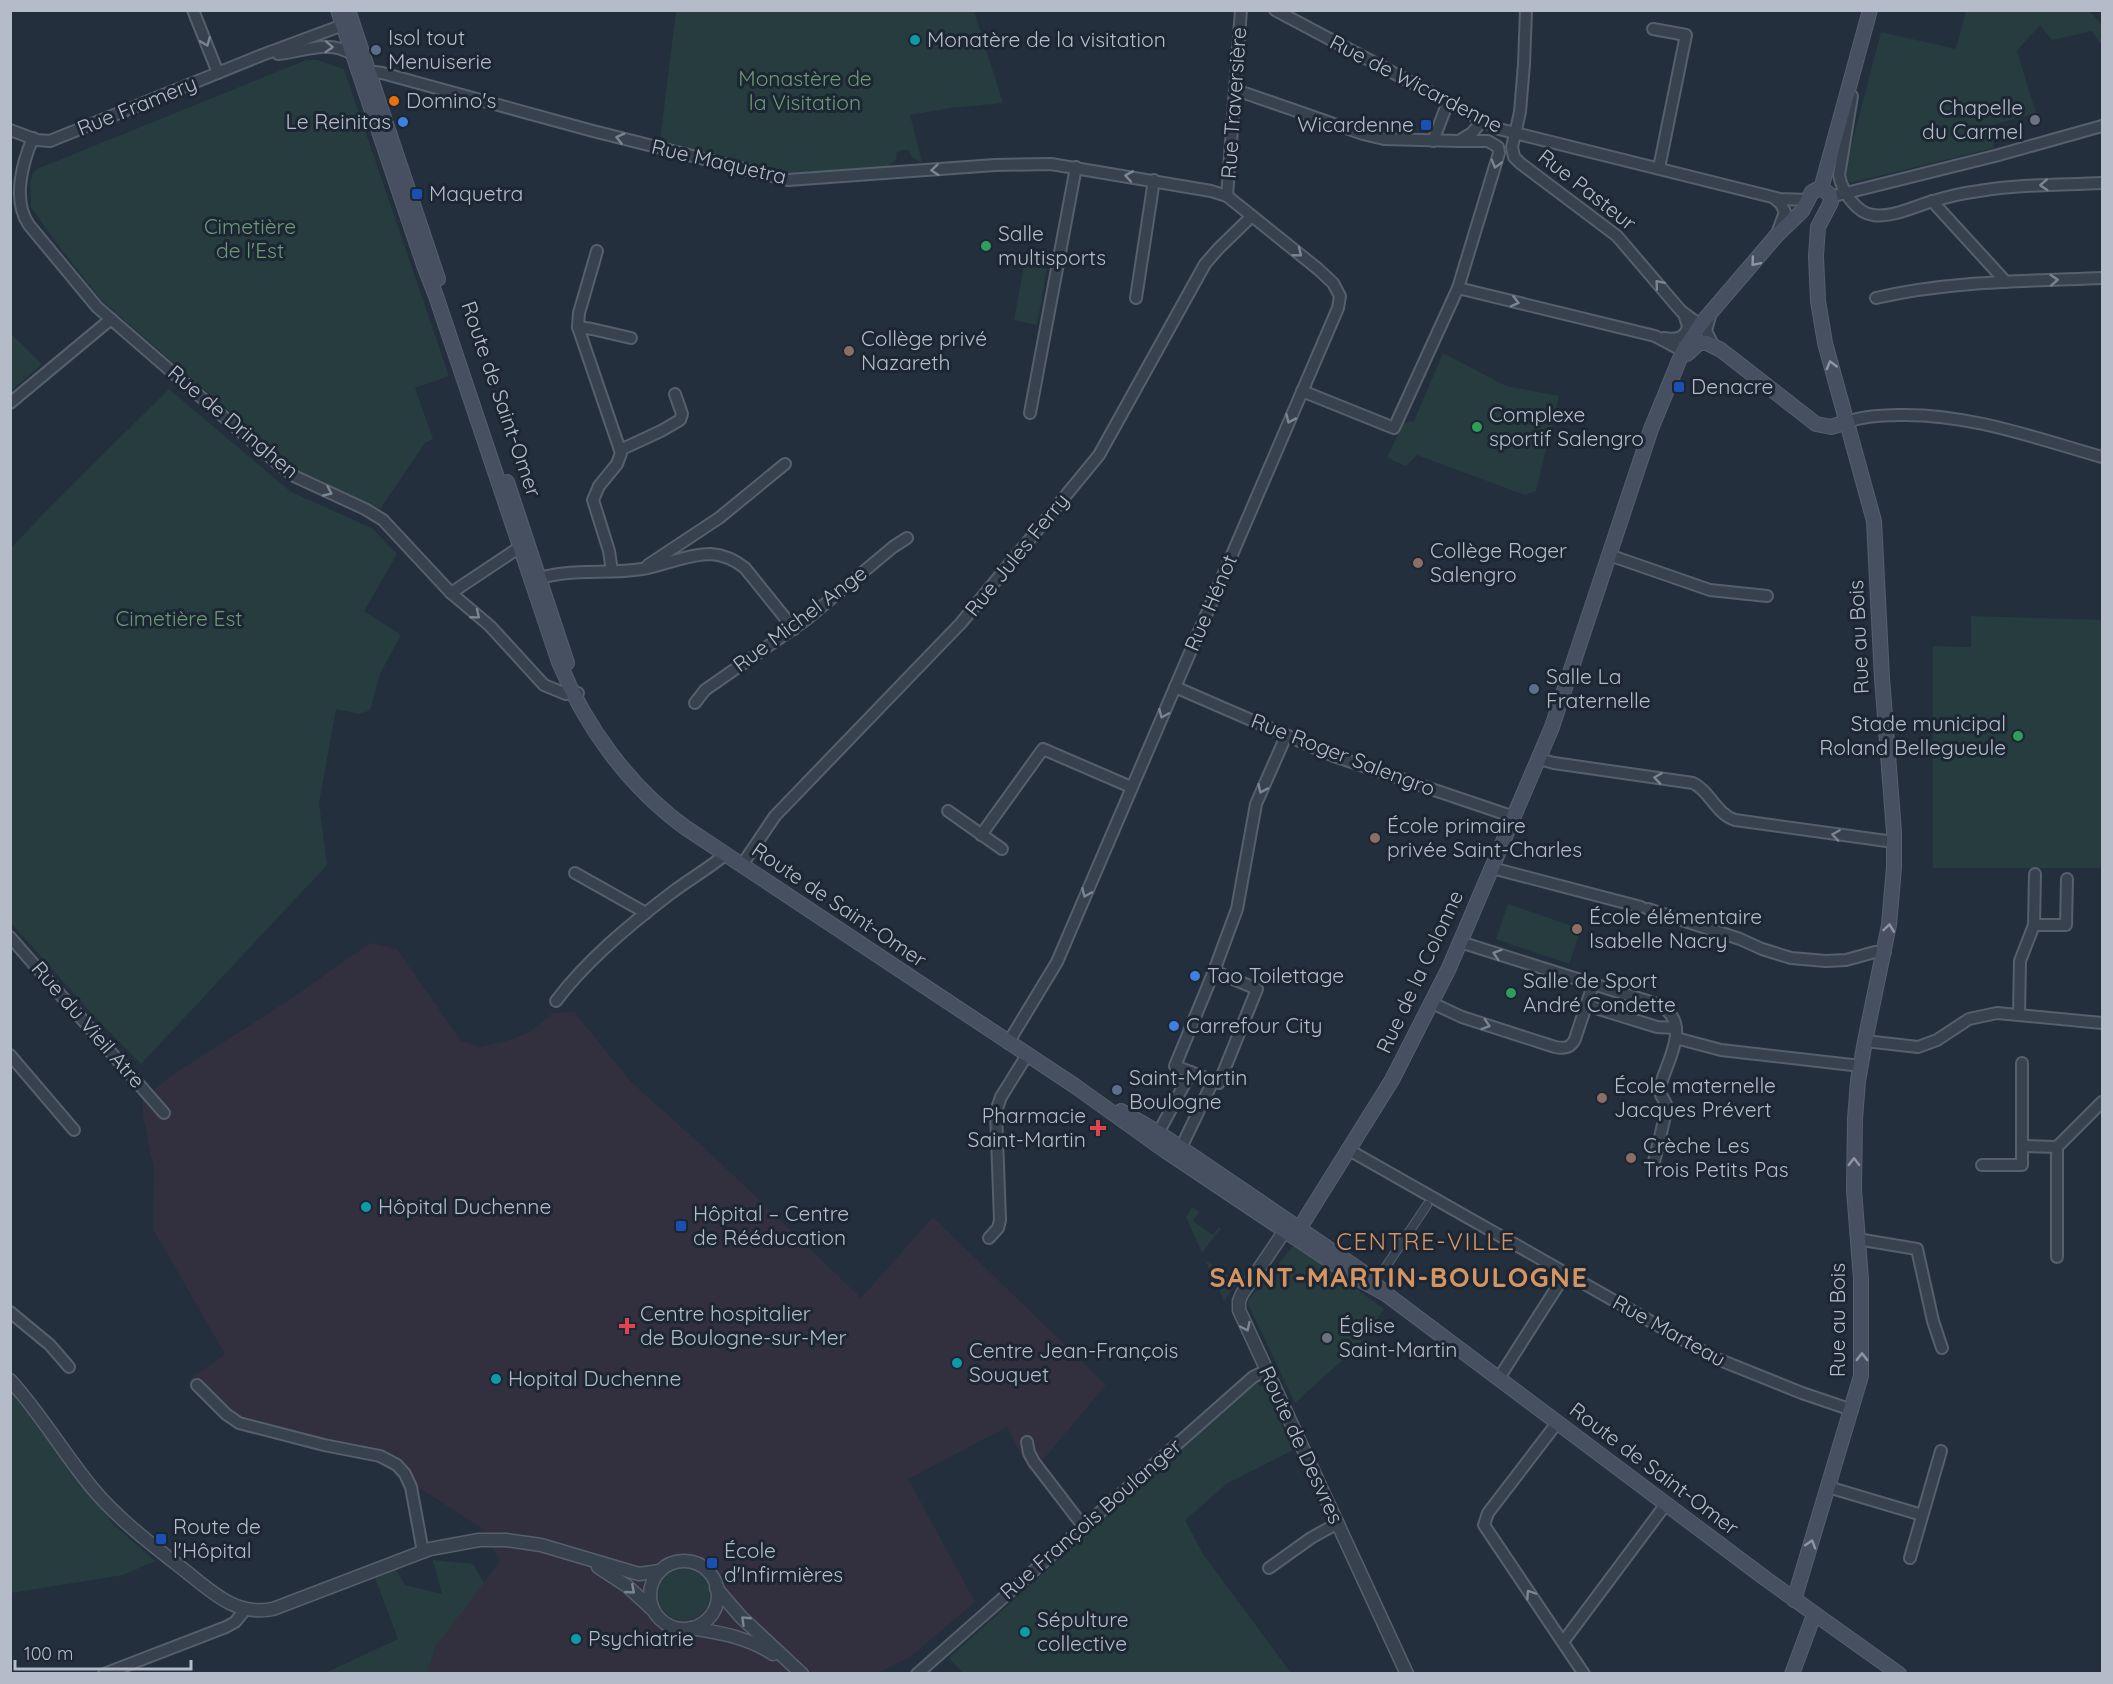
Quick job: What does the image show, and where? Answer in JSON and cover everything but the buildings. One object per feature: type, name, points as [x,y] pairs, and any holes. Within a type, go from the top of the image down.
[{"type":"main road","points":[[1826,193],[1812,192],[1808,201],[1814,212],[1825,212],[1831,206],[1826,193],[1870,10]]},
{"type":"main road","points":[[344,15],[358,41],[365,74]]},
{"type":"main road","points":[[344,15],[353,55],[365,74]]},
{"type":"main road","name":"Route de Saint-Omer","points":[[365,74],[536,580],[570,693],[624,770],[663,810],[686,828],[1292,1230],[1360,1269],[1386,1294],[1557,1423],[1814,1615],[1899,1674]]},
{"type":"main road","name":"Rue de la Colonne","points":[[1292,1230],[1350,1150],[1400,1067],[1460,942],[1559,707],[1651,429],[1684,355],[1700,325],[1777,235],[1798,216],[1808,201]]},
{"type":"main road","name":"Rue au Bois","points":[[1794,1600],[1862,1370],[1861,1279],[1854,1160],[1856,1105],[1865,1041],[1885,952],[1892,904],[1894,842],[1874,521],[1825,343],[1818,301],[1817,230],[1825,212]]},
{"type":"main road","points":[[1684,355],[1699,343],[1713,345],[1816,424],[1828,427],[1847,422]]},
{"type":"main road","points":[[1792,1674],[1814,1615]]},
{"type":"street","points":[[193,10],[218,73]]},
{"type":"street","name":"Rue Traversière","points":[[1227,196],[1241,10]]},
{"type":"street","name":"Rue de Wicardenne","points":[[1275,10],[1448,102],[1515,134],[1768,196],[1808,201]]},
{"type":"street","name":"Rue Pasteur","points":[[1526,10],[1520,112],[1513,153],[1517,161],[1617,236],[1684,314],[1700,325]]},
{"type":"street","name":"Rue Framery","points":[[10,130],[50,141],[262,55],[344,15]]},
{"type":"street","points":[[1653,28],[1686,35],[1659,168]]},
{"type":"street","name":"Rue Framery","points":[[262,55],[328,46],[341,48],[353,55]]},
{"type":"street","points":[[1856,65],[1840,180],[1861,210],[1875,216],[1885,215],[1932,201],[1998,188],[2103,183]]},
{"type":"street","name":"Rue Maquetra","points":[[365,74],[382,73],[592,131],[788,180],[995,165],[1052,164],[1154,180],[1227,196]]},
{"type":"street","points":[[1236,90],[1370,137],[1384,140],[1488,141],[1496,145],[1499,151],[1458,288],[1394,428],[1302,391]]},
{"type":"street","points":[[1433,141],[1448,102]]},
{"type":"street","points":[[1459,141],[1472,133],[1484,120]]},
{"type":"street","points":[[1826,193],[1847,192],[1995,156],[2103,126]]},
{"type":"street","name":"Rue de Dringhen","points":[[33,138],[24,164],[20,200],[22,214],[88,297],[111,320],[277,463],[296,477],[383,520],[451,592],[490,627],[544,685],[570,693]]},
{"type":"street","points":[[1030,412],[1076,167]]},
{"type":"street","points":[[1136,298],[1154,180]]},
{"type":"street","name":"Rue Hénot","points":[[1008,1043],[1053,970],[1338,308],[1340,296],[1336,287],[1318,269],[1227,196]]},
{"type":"street","points":[[1768,196],[1778,201],[1785,212],[1777,235]]},
{"type":"street","points":[[1932,201],[2006,282]]},
{"type":"street","name":"Rue Jules Ferry","points":[[742,865],[775,816],[961,623],[1099,455],[1205,264],[1218,248],[1252,216]]},
{"type":"street","points":[[597,250],[579,313],[578,327],[620,450],[620,459],[598,486],[593,500],[609,551],[612,571]]},
{"type":"street","points":[[1876,298],[2006,282],[2103,278]]},
{"type":"street","points":[[1458,288],[1674,339],[1683,336],[1688,326],[1684,314]]},
{"type":"street","points":[[1711,313],[1706,331],[1713,345]]},
{"type":"street","points":[[10,403],[111,320]]},
{"type":"street","points":[[578,327],[592,328],[631,338]]},
{"type":"street","points":[[1655,336],[1684,355]]},
{"type":"street","points":[[620,450],[680,420],[682,414],[675,394]]},
{"type":"street","points":[[1847,422],[1871,416],[1948,417],[1996,427],[2103,457]]},
{"type":"street","points":[[643,569],[719,518],[785,464]]},
{"type":"street","name":"Rue Michel Ange","points":[[695,703],[709,687],[794,629],[907,537]]},
{"type":"street","points":[[451,592],[524,544]]},
{"type":"street","points":[[536,580],[567,572],[643,569],[703,555],[717,555],[730,558],[749,571],[794,629]]},
{"type":"street","points":[[1609,555],[1715,591],[1767,596]]},
{"type":"street","name":"Rue Roger Salengro","points":[[1175,687],[1334,756],[1514,817]]},
{"type":"street","points":[[1214,971],[1257,989],[1219,1083],[1176,1066],[1237,909],[1256,804],[1286,736]]},
{"type":"street","points":[[981,835],[1043,749],[1131,787]]},
{"type":"street","points":[[1539,759],[1693,783],[1724,814],[1734,820],[1894,842]]},
{"type":"street","points":[[948,811],[1002,849]]},
{"type":"street","points":[[556,1001],[612,942],[646,912],[710,868],[726,854]]},
{"type":"street","points":[[1492,868],[1645,908],[1791,958],[1846,960],[1875,952],[1885,952]]},
{"type":"street","points":[[575,873],[646,912]]},
{"type":"street","points":[[2019,1015],[2020,961],[2034,925],[2035,874]]},
{"type":"street","points":[[2034,925],[2066,925],[2067,879]]},
{"type":"street","name":"Rue du Vieil Atre","points":[[10,937],[165,1113]]},
{"type":"street","points":[[1460,942],[1664,1007],[1671,1014],[1676,1033],[1672,1056],[1660,1088],[1660,1094],[1666,1101],[1667,1108],[1653,1166]]},
{"type":"street","points":[[1432,1003],[1462,1017],[1562,1048],[1569,1047],[1574,1042],[1593,985]]},
{"type":"street","points":[[1586,1005],[1658,1027],[1721,1050],[1861,1066]]},
{"type":"street","points":[[1865,1041],[1918,1047],[1930,1043],[1964,1022],[1997,1013],[2103,1023]]},
{"type":"street","points":[[10,1055],[74,1130]]},
{"type":"street","points":[[989,1238],[998,1228],[1000,1220],[996,1111],[1001,1097],[1027,1055]]},
{"type":"street","points":[[1982,1165],[2022,1165],[2022,1063]]},
{"type":"street","points":[[1156,1138],[1191,1072]]},
{"type":"street","points":[[1179,1153],[1213,1081]]},
{"type":"street","points":[[2057,1257],[2057,1147],[2103,1102]]},
{"type":"street","points":[[2022,1146],[2057,1147]]},
{"type":"street","name":"Rue Marteau","points":[[1350,1150],[1430,1201],[1566,1273],[1732,1366],[1852,1410]]},
{"type":"street","points":[[1385,1268],[1430,1201]]},
{"type":"street","name":"Route de Desvres","points":[[1292,1230],[1245,1289],[1238,1305],[1407,1674]]},
{"type":"street","points":[[1857,1239],[1917,1249],[1933,1321],[1942,1348]]},
{"type":"street","points":[[1499,1378],[1566,1273]]},
{"type":"street","points":[[10,1312],[50,1345],[69,1367]]},
{"type":"street","name":"Rue François Boulanger","points":[[917,1674],[1253,1377],[1260,1373],[1269,1375]]},
{"type":"street","points":[[10,1380],[42,1418],[86,1480],[119,1517],[220,1598],[245,1610],[273,1609],[423,1552],[454,1544],[493,1540],[530,1543],[639,1574],[660,1571],[678,1562],[694,1563],[709,1572],[716,1588],[741,1617],[801,1673]]},
{"type":"street","points":[[197,1385],[225,1414],[239,1422],[324,1445],[380,1456],[397,1465],[411,1486],[423,1552]]},
{"type":"street","points":[[1557,1423],[1488,1514],[1484,1525],[1584,1674]]},
{"type":"street","points":[[1027,1442],[1034,1462],[1083,1526]]},
{"type":"street","points":[[1910,1558],[1941,1451]]},
{"type":"street","points":[[1828,1487],[1922,1515]]},
{"type":"street","points":[[1563,1642],[1666,1504]]},
{"type":"street","points":[[1269,1568],[1311,1538],[1338,1523]]},
{"type":"street","points":[[565,1552],[614,1577],[656,1613],[663,1622],[672,1626],[744,1639],[765,1648],[801,1673]]},
{"type":"street","points":[[656,1613],[651,1602],[650,1590],[654,1578],[660,1571]]},
{"type":"street","points":[[690,1628],[711,1615],[716,1603],[716,1588]]},
{"type":"street","points":[[104,1674],[226,1627],[245,1610]]},
{"type":"shaded area","name":"Centre hospitalier de Boulogne-sur-Mer","points":[[370,943],[397,949],[461,1041],[479,1047],[503,1042],[528,1033],[553,1013],[574,1012],[631,1082],[709,1152],[861,1298],[933,1217],[1106,1385],[1031,1474],[1007,1427],[908,1479],[975,1602],[911,1656],[878,1673],[428,1673],[435,1647],[500,1561],[483,1529],[381,1463],[227,1422],[206,1405],[190,1379],[225,1354],[153,1229],[154,1169],[143,1116],[143,1098],[177,1072],[291,999]]},
{"type":"green space","name":"Monastère de la Visitation","points":[[676,11],[974,11],[1003,103],[950,108],[910,115],[922,163],[912,157],[908,150],[902,150],[897,152],[896,160],[887,167],[790,173],[660,141]]},
{"type":"green space","points":[[1966,11],[2089,11],[2102,24],[2102,46],[2092,31],[2052,40],[2040,25],[2017,51],[2036,113],[1992,125],[1994,148],[1850,183],[1844,174],[1881,32],[1956,49]]},
{"type":"green space","name":"Cimetière de l'Est","points":[[306,60],[317,60],[344,69],[449,376],[415,388],[433,439],[425,443],[380,509],[300,472],[101,300],[31,207],[30,182],[37,169]]},
{"type":"green space","points":[[1024,265],[1047,269],[1037,325],[1014,320]]},
{"type":"green space","points":[[10,333],[42,364],[11,391],[10,391]]},
{"type":"green space","name":"Complexe sportif Salengro","points":[[1443,353],[1506,386],[1559,396],[1536,491],[1525,495],[1417,455],[1406,466],[1387,458],[1403,423],[1414,421]]},
{"type":"green space","name":"Cimetière Est","points":[[169,389],[291,492],[372,528],[397,554],[364,611],[401,635],[380,674],[370,710],[360,714],[336,709],[319,803],[327,865],[141,1064],[91,1013],[11,923],[10,549]]},
{"type":"green space","name":"Stade municipal Roland Bellegueule","points":[[1971,616],[2102,620],[2102,868],[1933,868],[1933,646],[1971,647]]},
{"type":"green space","points":[[1508,904],[1581,929],[1569,964],[1496,939]]},
{"type":"green space","points":[[1192,1207],[1199,1212],[1193,1221],[1213,1235],[1219,1227],[1221,1228],[1202,1253],[1186,1217]]},
{"type":"green space","points":[[1295,1244],[1384,1309],[1360,1344],[1295,1403],[1247,1302]]},
{"type":"green space","points":[[1205,1260],[1231,1277],[1237,1270],[1239,1273],[1238,1282],[1224,1301]]},
{"type":"green space","points":[[1257,1381],[1260,1387],[1264,1385],[1293,1450],[1228,1483],[1185,1520],[1203,1554],[1291,1673],[963,1673],[949,1658]]},
{"type":"green space","points":[[10,1391],[114,1525],[155,1561],[123,1575],[11,1593]]},
{"type":"green space","points":[[433,1560],[473,1564],[484,1583],[435,1647],[428,1673],[325,1673],[398,1639],[375,1578],[396,1570],[405,1585],[442,1594]]},
{"type":"green space","points":[[684,1568],[698,1572],[706,1580],[710,1594],[706,1608],[698,1616],[684,1620],[670,1616],[662,1608],[658,1594],[662,1580],[670,1572]]},
{"type":"place","name":"Monatère de la visitation","points":[[915,40]]},
{"type":"place","name":"Isol tout Menuiserie","points":[[376,50]]},
{"type":"place","name":"Domino's","points":[[394,101]]},
{"type":"place","name":"Chapelle du Carmel","points":[[2035,120]]},
{"type":"place","name":"Le Reinitas","points":[[403,122]]},
{"type":"place","name":"Wicardenne","points":[[1426,125]]},
{"type":"place","name":"Maquetra","points":[[417,194]]},
{"type":"place","name":"Salle multisports","points":[[986,246]]},
{"type":"place","name":"Collège privé Nazareth","points":[[849,351]]},
{"type":"place","name":"Denacre","points":[[1679,387]]},
{"type":"place","name":"Complexe sportif Salengro","points":[[1477,427]]},
{"type":"place","name":"Collège Roger Salengro","points":[[1418,563]]},
{"type":"place","name":"Salle La Fraternelle","points":[[1534,689]]},
{"type":"place","name":"Stade municipal Roland Bellegueule","points":[[2018,736]]},
{"type":"place","name":"École primaire privée Saint-Charles","points":[[1375,838]]},
{"type":"place","name":"École élémentaire Isabelle Nacry","points":[[1577,929]]},
{"type":"place","name":"Tao Toilettage","points":[[1195,976]]},
{"type":"place","name":"Salle de Sport André Condette","points":[[1511,993]]},
{"type":"place","name":"Carrefour City","points":[[1174,1026]]},
{"type":"place","name":"Saint-Martin Boulogne","points":[[1117,1090]]},
{"type":"place","name":"École maternelle Jacques Prévert","points":[[1602,1098]]},
{"type":"place","name":"Pharmacie Saint-Martin","points":[[1098,1128]]},
{"type":"place","name":"Crèche Les Trois Petits Pas","points":[[1631,1158]]},
{"type":"place","name":"Hôpital Duchenne","points":[[366,1207]]},
{"type":"place","name":"Hôpital – Centre de Rééducation","points":[[681,1226]]},
{"type":"place","name":"Centre hospitalier de Boulogne-sur-Mer","points":[[627,1326]]},
{"type":"place","name":"Église Saint-Martin","points":[[1327,1338]]},
{"type":"place","name":"Centre Jean-François Souquet","points":[[957,1363]]},
{"type":"place","name":"Hopital Duchenne","points":[[496,1379]]},
{"type":"place","name":"Route de l'Hôpital","points":[[161,1539]]},
{"type":"place","name":"École d'Infirmières","points":[[712,1563]]},
{"type":"place","name":"Sépulture collective","points":[[1025,1632]]},
{"type":"place","name":"Psychiatrie","points":[[576,1639]]},
{"type":"district","name":"CENTRE-VILLE","points":[[1426,1242]]},
{"type":"district","name":"SAINT-MARTIN-BOULOGNE","points":[[1399,1278]]}]
